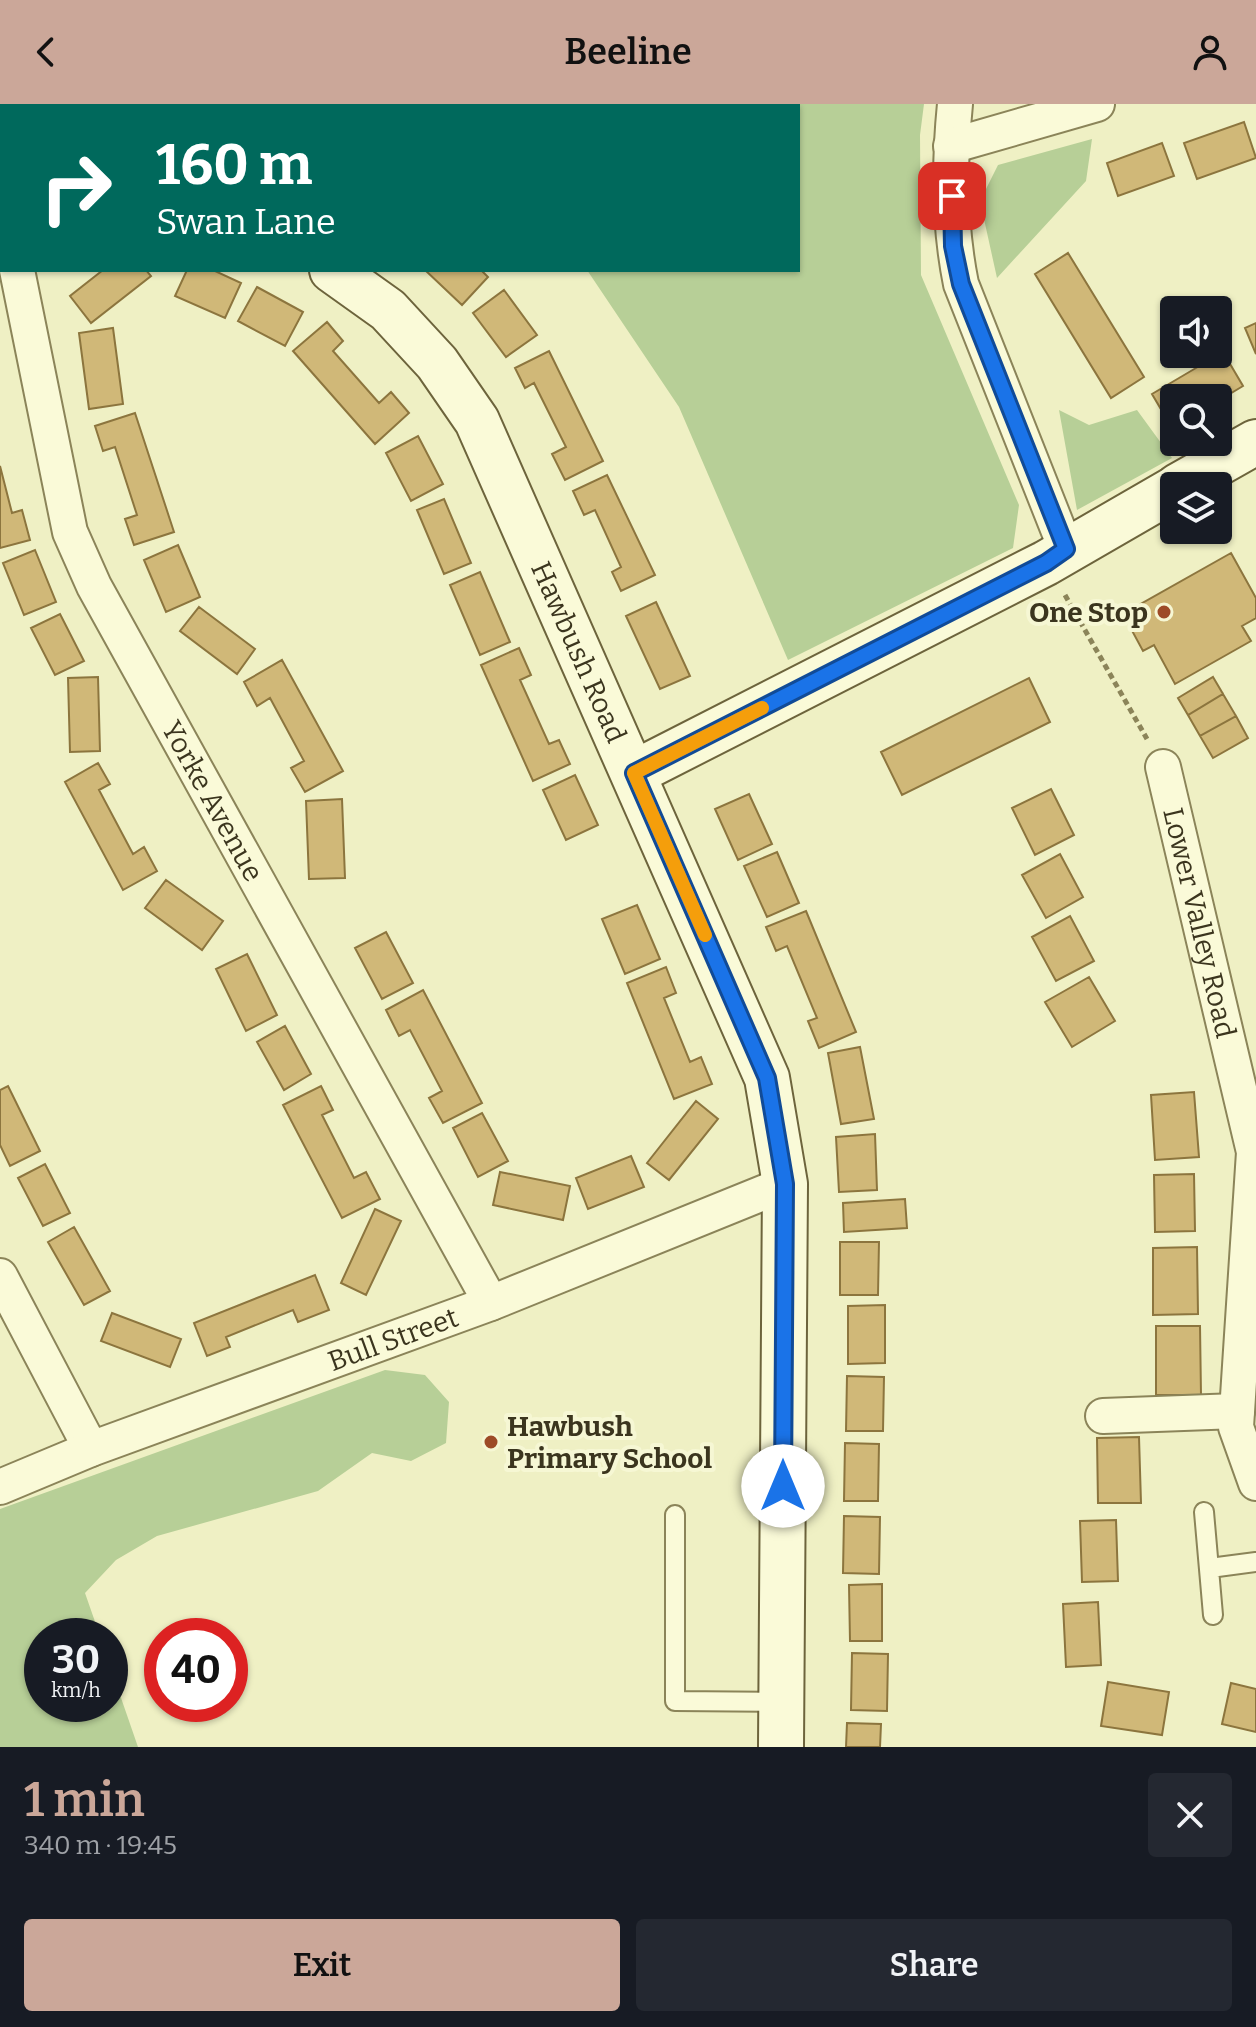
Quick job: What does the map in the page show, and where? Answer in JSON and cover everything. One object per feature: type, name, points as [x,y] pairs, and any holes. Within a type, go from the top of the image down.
[{"type":"street","points":[[955,104],[951,146],[953,246],[961,284],[1056,556]]},
{"type":"street","points":[[951,146],[1097,104]]},
{"type":"street","name":"Yorke Avenue","points":[[17,272],[70,532],[94,586],[491,1303]]},
{"type":"street","name":"Hawbush Road","points":[[335,272],[388,310],[437,363],[477,421],[767,1078],[785,1184],[781,1747]]},
{"type":"street","points":[[1203,472],[1256,442]]},
{"type":"street","points":[[634,773],[1056,556],[1160,496]]},
{"type":"street","name":"Lower Valley Road","points":[[1163,767],[1254,1152],[1236,1427],[1256,1483]]},
{"type":"street","name":"Bull Street","points":[[0,1487],[91,1449],[491,1303],[785,1184]]},
{"type":"street","points":[[0,1276],[91,1449]]},
{"type":"street","points":[[1103,1416],[1237,1411]]},
{"type":"lane","points":[[1204,1512],[1213,1615]]},
{"type":"lane","points":[[675,1515],[675,1701],[782,1702]]},
{"type":"lane","points":[[1210,1568],[1256,1562]]},
{"type":"path","points":[[1056,556],[1163,767]]},
{"type":"green space","points":[[800,104],[924,104],[920,135],[921,275],[1019,505],[1013,548],[788,660],[679,407],[588,272],[800,272]]},
{"type":"green space","points":[[1092,139],[1086,181],[997,278],[980,201],[998,165]]},
{"type":"green space","points":[[1059,410],[1089,425],[1137,410],[1160,442],[1160,456],[1172,458],[1077,510]]},
{"type":"green space","points":[[385,1370],[425,1375],[449,1402],[446,1443],[411,1461],[372,1453],[318,1491],[157,1536],[116,1560],[85,1593],[94,1618],[24,1618],[24,1722],[128,1722],[128,1718],[138,1747],[0,1747],[0,1509]]},
{"type":"building","points":[[1244,122],[1256,158],[1197,179],[1184,143]]},
{"type":"building","points":[[1162,143],[1174,176],[1118,196],[1107,163]]},
{"type":"building","points":[[1068,253],[1144,377],[1111,398],[1035,274]]},
{"type":"building","points":[[100,272],[148,272],[151,276],[91,323],[70,296]]},
{"type":"building","points":[[186,272],[217,272],[241,283],[225,318],[175,296]]},
{"type":"building","points":[[427,272],[483,272],[488,277],[462,305]]},
{"type":"building","points":[[257,287],[303,312],[285,346],[238,321]]},
{"type":"building","points":[[504,290],[537,335],[506,357],[473,313]]},
{"type":"building","points":[[327,322],[343,341],[333,351],[379,403],[391,392],[409,413],[375,444],[293,351]]},
{"type":"building","points":[[1256,323],[1256,354],[1245,328]]},
{"type":"building","points":[[113,328],[123,404],[89,409],[79,333]]},
{"type":"building","points":[[549,351],[603,461],[565,480],[552,454],[566,447],[534,383],[525,388],[515,368]]},
{"type":"building","points":[[1232,367],[1243,386],[1232,393],[1232,384],[1169,384],[1196,368]]},
{"type":"building","points":[[1160,389],[1160,408],[1152,394]]},
{"type":"building","points":[[135,413],[174,532],[134,545],[125,519],[137,515],[115,447],[103,451],[95,426]]},
{"type":"building","points":[[418,436],[443,484],[411,501],[386,453]]},
{"type":"building","points":[[0,466],[12,513],[22,510],[30,540],[0,548]]},
{"type":"building","points":[[607,475],[655,575],[621,591],[612,572],[621,567],[595,510],[584,515],[573,491]]},
{"type":"building","points":[[444,499],[471,563],[444,574],[417,510]]},
{"type":"building","points":[[178,545],[200,597],[166,612],[144,560]]},
{"type":"building","points":[[35,550],[56,602],[24,615],[3,563]]},
{"type":"building","points":[[1231,553],[1256,598],[1256,618],[1242,626],[1251,641],[1175,684],[1154,645],[1143,651],[1123,614]]},
{"type":"building","points":[[480,572],[510,642],[480,655],[450,585]]},
{"type":"building","points":[[656,602],[690,676],[660,689],[626,616]]},
{"type":"building","points":[[199,607],[255,649],[237,674],[180,631]]},
{"type":"building","points":[[60,614],[84,661],[55,675],[31,628]]},
{"type":"building","points":[[519,648],[531,675],[520,680],[549,744],[559,740],[570,764],[533,781],[481,665]]},
{"type":"building","points":[[282,660],[343,771],[305,792],[291,768],[304,761],[270,698],[257,706],[244,682]]},
{"type":"building","points":[[98,677],[100,751],[70,752],[68,678]]},
{"type":"building","points":[[1213,677],[1223,694],[1188,715],[1178,698]]},
{"type":"building","points":[[1029,678],[1050,722],[902,795],[881,752]]},
{"type":"building","points":[[1223,694],[1236,716],[1200,736],[1188,715]]},
{"type":"building","points":[[1236,716],[1248,738],[1213,758],[1200,736]]},
{"type":"building","points":[[98,763],[110,784],[99,790],[133,854],[144,847],[157,871],[123,890],[65,782]]},
{"type":"building","points":[[575,775],[598,825],[566,840],[543,790]]},
{"type":"building","points":[[1051,789],[1074,835],[1035,855],[1012,808]]},
{"type":"building","points":[[749,794],[772,844],[738,860],[715,809]]},
{"type":"building","points":[[342,799],[345,878],[309,879],[306,801]]},
{"type":"building","points":[[777,852],[799,903],[767,917],[744,866]]},
{"type":"building","points":[[1060,854],[1083,897],[1046,918],[1022,875]]},
{"type":"building","points":[[166,880],[223,921],[202,950],[145,908]]},
{"type":"building","points":[[637,905],[660,959],[625,974],[602,919]]},
{"type":"building","points":[[806,911],[856,1032],[819,1048],[808,1021],[817,1018],[787,946],[776,951],[766,927]]},
{"type":"building","points":[[1070,916],[1094,961],[1056,981],[1032,937]]},
{"type":"building","points":[[386,932],[413,983],[382,999],[355,948]]},
{"type":"building","points":[[247,954],[277,1015],[246,1031],[216,969]]},
{"type":"building","points":[[666,967],[676,993],[664,998],[690,1062],[701,1057],[712,1084],[674,1099],[627,983]]},
{"type":"building","points":[[1089,977],[1115,1021],[1072,1047],[1045,1002]]},
{"type":"building","points":[[423,990],[482,1103],[443,1123],[429,1098],[442,1091],[410,1030],[399,1036],[386,1010]]},
{"type":"building","points":[[285,1026],[311,1074],[284,1090],[257,1042]]},
{"type":"building","points":[[860,1047],[874,1119],[841,1124],[828,1053]]},
{"type":"building","points":[[8,1086],[40,1151],[10,1166],[0,1145],[0,1090]]},
{"type":"building","points":[[321,1086],[333,1110],[322,1115],[354,1178],[366,1172],[380,1199],[342,1218],[283,1105]]},
{"type":"building","points":[[1194,1092],[1199,1157],[1155,1160],[1151,1095]]},
{"type":"building","points":[[696,1101],[718,1119],[669,1180],[647,1163]]},
{"type":"building","points":[[482,1113],[508,1161],[478,1177],[453,1128]]},
{"type":"building","points":[[875,1134],[877,1190],[839,1192],[836,1137]]},
{"type":"building","points":[[631,1156],[644,1187],[588,1209],[576,1178]]},
{"type":"building","points":[[45,1164],[70,1213],[43,1226],[18,1178]]},
{"type":"building","points":[[500,1172],[570,1186],[563,1220],[493,1205]]},
{"type":"building","points":[[1194,1174],[1195,1231],[1155,1232],[1154,1175]]},
{"type":"building","points":[[905,1199],[907,1228],[844,1232],[843,1203]]},
{"type":"building","points":[[375,1209],[401,1221],[366,1295],[341,1283]]},
{"type":"building","points":[[74,1227],[110,1291],[84,1305],[48,1242]]},
{"type":"building","points":[[840,1242],[879,1242],[878,1295],[840,1295]]},
{"type":"building","points":[[1197,1247],[1198,1314],[1153,1315],[1153,1248]]},
{"type":"building","points":[[315,1275],[329,1310],[298,1322],[293,1310],[226,1337],[230,1347],[207,1356],[194,1323]]},
{"type":"building","points":[[885,1305],[885,1363],[848,1364],[848,1306]]},
{"type":"building","points":[[112,1313],[181,1339],[170,1367],[101,1341]]},
{"type":"building","points":[[1156,1326],[1200,1326],[1201,1395],[1156,1395]]},
{"type":"building","points":[[847,1376],[884,1377],[883,1431],[846,1431]]},
{"type":"building","points":[[1139,1437],[1141,1503],[1098,1503],[1097,1438]]},
{"type":"building","points":[[845,1443],[879,1444],[878,1501],[844,1501]]},
{"type":"building","points":[[844,1516],[880,1517],[879,1574],[843,1573]]},
{"type":"building","points":[[1116,1520],[1118,1581],[1082,1582],[1080,1521]]},
{"type":"building","points":[[882,1584],[882,1641],[850,1641],[849,1585]]},
{"type":"building","points":[[1098,1602],[1101,1665],[1066,1667],[1063,1604]]},
{"type":"building","points":[[852,1653],[888,1654],[887,1711],[851,1710]]},
{"type":"building","points":[[1108,1682],[1169,1692],[1162,1735],[1101,1726]]},
{"type":"building","points":[[1231,1683],[1256,1689],[1256,1732],[1222,1724]]},
{"type":"building","points":[[847,1723],[881,1724],[880,1747],[846,1747]]},
{"type":"slow traffic","points":[[705,935],[634,773],[762,708]]},
{"type":"place","name":"One Stop","points":[[1164,612]]},
{"type":"place","name":"Hawbush Primary School","points":[[491,1442]]},
{"type":"route","points":[[783,1486],[785,1184],[767,1078],[634,773],[1046,563],[1066,549],[961,284],[953,246],[952,196]]}]
